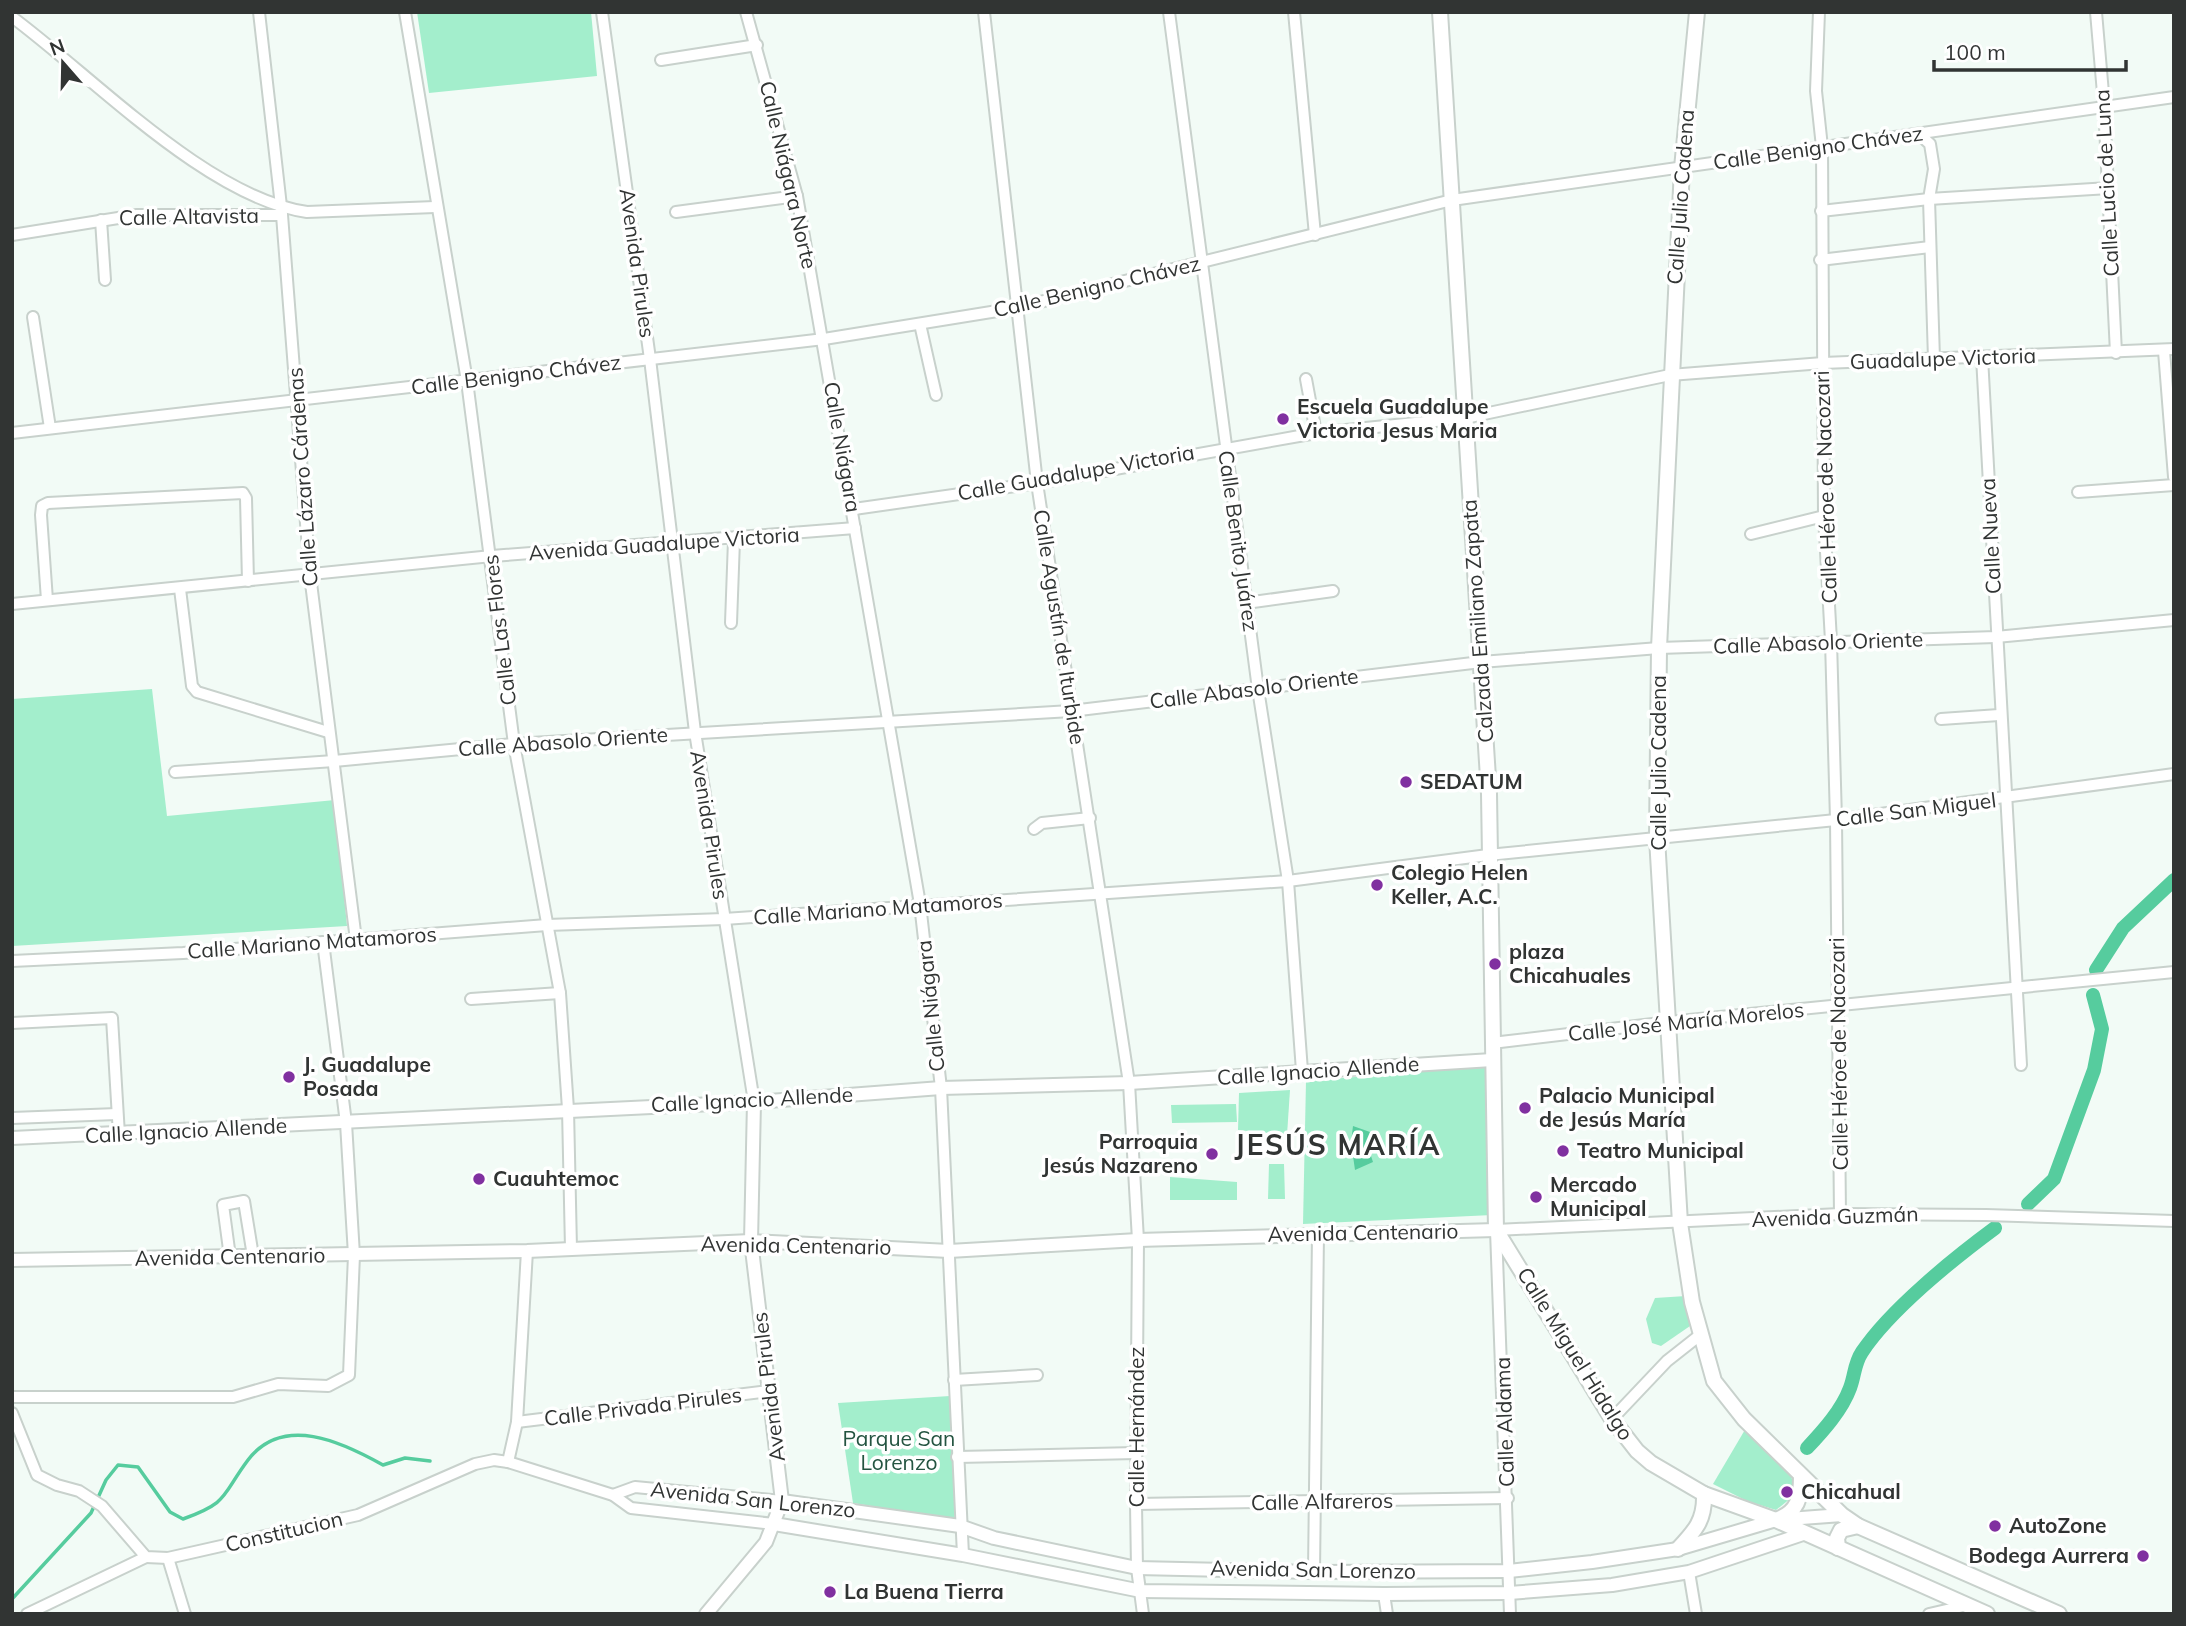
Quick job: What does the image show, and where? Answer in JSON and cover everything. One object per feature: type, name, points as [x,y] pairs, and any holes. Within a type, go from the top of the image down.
[{"type":"main road","name":"Calzada Emiliano Zapata","points":[[1440,12],[1489,794],[1496,1230]]},
{"type":"main road","name":"Calle Julio Cadena","points":[[1697,12],[1682,169],[1670,376],[1659,648],[1657,838],[1680,1223],[1700,1335],[1714,1381],[1744,1419],[1842,1516],[1858,1526],[2059,1614]]},
{"type":"main road","name":"Calle Miguel Hidalgo","points":[[1496,1230],[1612,1419],[1637,1451],[1704,1494],[1776,1520],[1987,1614]]},
{"type":"main road","points":[[1776,1520],[1787,1516],[1798,1505],[1801,1476]]},
{"type":"main road","points":[[1678,1549],[1698,1527],[1705,1513],[1704,1494]]},
{"type":"main road","points":[[1838,1548],[1837,1538],[1841,1530],[1858,1526]]},
{"type":"street","name":"Calle Lázaro Cárdenas","points":[[258,12],[281,210],[310,575],[356,940]]},
{"type":"street","name":"Calle Las Flores","points":[[405,12],[435,207],[467,381],[492,556],[514,744],[560,992],[568,1109],[571,1249]]},
{"type":"street","name":"Avenida Pirules","points":[[602,12],[650,359],[695,732],[754,1101],[751,1241],[782,1501],[766,1542],[750,1564],[703,1613]]},
{"type":"street","name":"Calle Niágara Norte","points":[[746,12],[797,196],[824,339]]},
{"type":"street","name":"Calle Agustín de Iturbide","points":[[984,12],[1037,483],[1129,1083],[1138,1240]]},
{"type":"street","name":"Calle Benito Juárez","points":[[1170,12],[1246,603],[1288,881],[1302,1071]]},
{"type":"street","points":[[1294,12],[1315,235]]},
{"type":"street","name":"Calle Héroe de Nacozari","points":[[1819,12],[1816,91],[1822,147],[1820,260],[1824,516],[1836,820],[1840,1214]]},
{"type":"street","name":"Calle Lucio de Luna","points":[[2096,12],[2109,188],[2116,353]]},
{"type":"street","points":[[12,17],[62,54],[130,112],[225,183],[281,210],[307,212],[435,207]]},
{"type":"street","points":[[660,60],[757,45]]},
{"type":"street","name":"Calle Benigno Chávez","points":[[12,433],[824,339],[1016,308],[1452,200],[2174,97]]},
{"type":"street","points":[[1919,134],[1930,144],[1934,169],[1929,199],[1934,359]]},
{"type":"street","points":[[1821,211],[1929,199],[2109,188]]},
{"type":"street","points":[[676,212],[797,196]]},
{"type":"street","name":"Calle Altavista","points":[[12,235],[137,215],[281,210]]},
{"type":"street","points":[[101,220],[106,279]]},
{"type":"street","points":[[1820,260],[1930,247]]},
{"type":"street","points":[[33,317],[50,428]]},
{"type":"street","points":[[920,324],[936,395]]},
{"type":"street","name":"Calle Niágara","points":[[824,339],[920,904],[941,1088],[963,1555]]},
{"type":"street","points":[[2169,350],[2174,477]]},
{"type":"street","name":"Guadalupe Victoria","points":[[1465,418],[1670,376],[1823,363],[2169,350]]},
{"type":"street","name":"Calle Nueva","points":[[1982,357],[1999,715],[2007,799],[2021,1065]]},
{"type":"street","points":[[1306,379],[1316,433]]},
{"type":"street","name":"Calle Guadalupe Victoria","points":[[853,509],[1037,483],[1225,447],[1316,433],[1465,418]]},
{"type":"street","points":[[2078,492],[2174,485]]},
{"type":"street","points":[[47,600],[41,515],[42,506],[48,502],[243,493],[246,498],[248,581]]},
{"type":"street","points":[[1751,534],[1824,516]]},
{"type":"street","name":"Avenida Guadalupe Victoria","points":[[12,604],[492,556],[734,540],[855,528]]},
{"type":"street","points":[[731,623],[734,540]]},
{"type":"street","points":[[180,589],[192,686],[197,692],[328,732]]},
{"type":"street","points":[[1246,603],[1333,591]]},
{"type":"street","name":"Calle Abasolo Oriente","points":[[175,772],[334,761],[514,744],[695,732],[889,724],[1072,711],[1480,662],[1659,648],[1996,637],[2174,620]]},
{"type":"street","points":[[1941,719],[1999,715]]},
{"type":"street","name":"Calle San Miguel","points":[[1657,838],[2007,799],[2174,774]]},
{"type":"street","points":[[1034,829],[1042,823],[1090,818]]},
{"type":"street","name":"Calle Mariano Matamoros","points":[[12,961],[356,940],[547,925],[724,919],[920,904],[1101,895],[1288,881],[1488,855],[1657,838]]},
{"type":"street","points":[[12,1397],[233,1397],[278,1384],[328,1386],[349,1375],[354,1255],[346,1123],[323,942]]},
{"type":"street","name":"Calle José María Morelos","points":[[1492,1043],[1669,1022],[2174,972]]},
{"type":"street","points":[[471,999],[560,992]]},
{"type":"street","points":[[12,1023],[112,1018],[119,1135]]},
{"type":"street","name":"Calle Ignacio Allende","points":[[12,1138],[346,1123],[941,1088],[1129,1083],[1492,1060]]},
{"type":"street","points":[[12,1118],[117,1114]]},
{"type":"street","points":[[230,1257],[223,1205],[244,1201],[253,1256]]},
{"type":"street","name":"Avenida Guzmán","points":[[1496,1230],[1840,1214],[1986,1214],[2174,1221]]},
{"type":"street","name":"Avenida Centenario","points":[[12,1260],[527,1251],[751,1241],[949,1251],[1138,1240],[1496,1230]]},
{"type":"street","name":"Calle Aldama","points":[[1496,1230],[1508,1498],[1510,1614]]},
{"type":"street","points":[[1314,1572],[1318,1234]]},
{"type":"street","name":"Calle Hernández","points":[[1138,1240],[1136,1504],[1137,1568],[1143,1614]]},
{"type":"street","points":[[508,1462],[517,1422],[527,1251]]},
{"type":"street","points":[[1612,1419],[1667,1361],[1700,1335]]},
{"type":"street","points":[[954,1380],[1037,1376]]},
{"type":"street","name":"Calle Privada Pirules","points":[[517,1422],[769,1391]]},
{"type":"street","points":[[12,1413],[37,1475],[57,1485],[79,1491],[102,1506],[146,1557],[27,1614]]},
{"type":"street","points":[[957,1457],[1136,1452]]},
{"type":"street","name":"Constitucion","points":[[146,1557],[168,1558],[358,1516],[475,1464],[494,1460],[613,1495]]},
{"type":"street","name":"Avenida San Lorenzo","points":[[613,1495],[635,1488],[782,1501],[960,1526],[994,1538],[1137,1568],[1314,1572],[1509,1571],[1678,1549],[1776,1520],[1842,1516]]},
{"type":"street","name":"Avenida San Lorenzo","points":[[613,1495],[631,1508],[774,1524],[963,1555],[1141,1591],[1509,1593],[1612,1585],[1689,1572],[1806,1533]]},
{"type":"street","name":"Calle Alfareros","points":[[1136,1504],[1508,1498]]},
{"type":"street","points":[[168,1558],[185,1614]]},
{"type":"street","points":[[1689,1572],[1696,1614]]},
{"type":"street","points":[[1384,1594],[1387,1614]]},
{"type":"street","points":[[51,1601],[54,1614]]},
{"type":"street","points":[[1929,1614],[1968,1605]]},
{"type":"green space","points":[[417,12],[591,12],[597,76],[429,93]]},
{"type":"green space","points":[[152,689],[167,816],[335,800],[347,926],[12,946],[12,699]]},
{"type":"green space","points":[[1490,1066],[1492,1215],[1303,1224],[1306,1081]]},
{"type":"green space","points":[[1290,1090],[1287,1135],[1238,1130],[1239,1093]]},
{"type":"green space","points":[[1236,1104],[1237,1122],[1172,1123],[1171,1105]]},
{"type":"green space","points":[[1269,1164],[1284,1164],[1285,1199],[1268,1199]]},
{"type":"green space","points":[[1170,1177],[1237,1182],[1237,1200],[1170,1200]]},
{"type":"green space","points":[[1686,1296],[1690,1326],[1661,1346],[1652,1343],[1646,1319],[1655,1298]]},
{"type":"green space","name":"Parque San Lorenzo","points":[[950,1396],[955,1520],[853,1503],[838,1403]]},
{"type":"green space","points":[[1746,1428],[1790,1472],[1796,1494],[1776,1510],[1747,1501],[1713,1484]]},
{"type":"shaded area","points":[[1353,1126],[1370,1132],[1369,1150],[1373,1162],[1355,1170],[1351,1142]]},
{"type":"waterway","points":[[2096,970],[2123,928],[2174,880]]},
{"type":"waterway","points":[[2028,1204],[2054,1179],[2094,1070],[2102,1029],[2093,995]]},
{"type":"waterway","points":[[1807,1448],[1842,1404],[1850,1388],[1859,1356],[1874,1336],[1923,1286],[1995,1228]]},
{"type":"waterway","points":[[12,1599],[91,1513],[106,1480],[118,1465],[138,1467],[170,1512],[183,1519],[209,1508],[223,1497],[248,1460],[262,1446],[278,1438],[295,1435],[331,1441],[383,1465],[405,1458],[430,1461]]},
{"type":"place","name":"Escuela Guadalupe Victoria Jesus Maria","points":[[1283,419]]},
{"type":"place","name":"SEDATUM","points":[[1406,782]]},
{"type":"place","name":"Colegio Helen Keller, A.C.","points":[[1377,885]]},
{"type":"place","name":"plaza Chicahuales","points":[[1495,964]]},
{"type":"place","name":"J. Guadalupe Posada","points":[[289,1077]]},
{"type":"place","name":"Palacio Municipal de Jesús María","points":[[1525,1108]]},
{"type":"place","name":"Teatro Municipal","points":[[1563,1151]]},
{"type":"place","name":"Parroquia Jesús Nazareno","points":[[1212,1154]]},
{"type":"place","name":"Cuauhtemoc","points":[[479,1179]]},
{"type":"place","name":"Mercado Municipal","points":[[1536,1197]]},
{"type":"place","name":"Chicahual","points":[[1787,1492]]},
{"type":"place","name":"AutoZone","points":[[1995,1526]]},
{"type":"place","name":"Bodega Aurrera","points":[[2143,1556]]},
{"type":"place","name":"La Buena Tierra","points":[[830,1592]]},
{"type":"district","name":"JESÚS MARÍA","points":[[1338,1145]]}]
